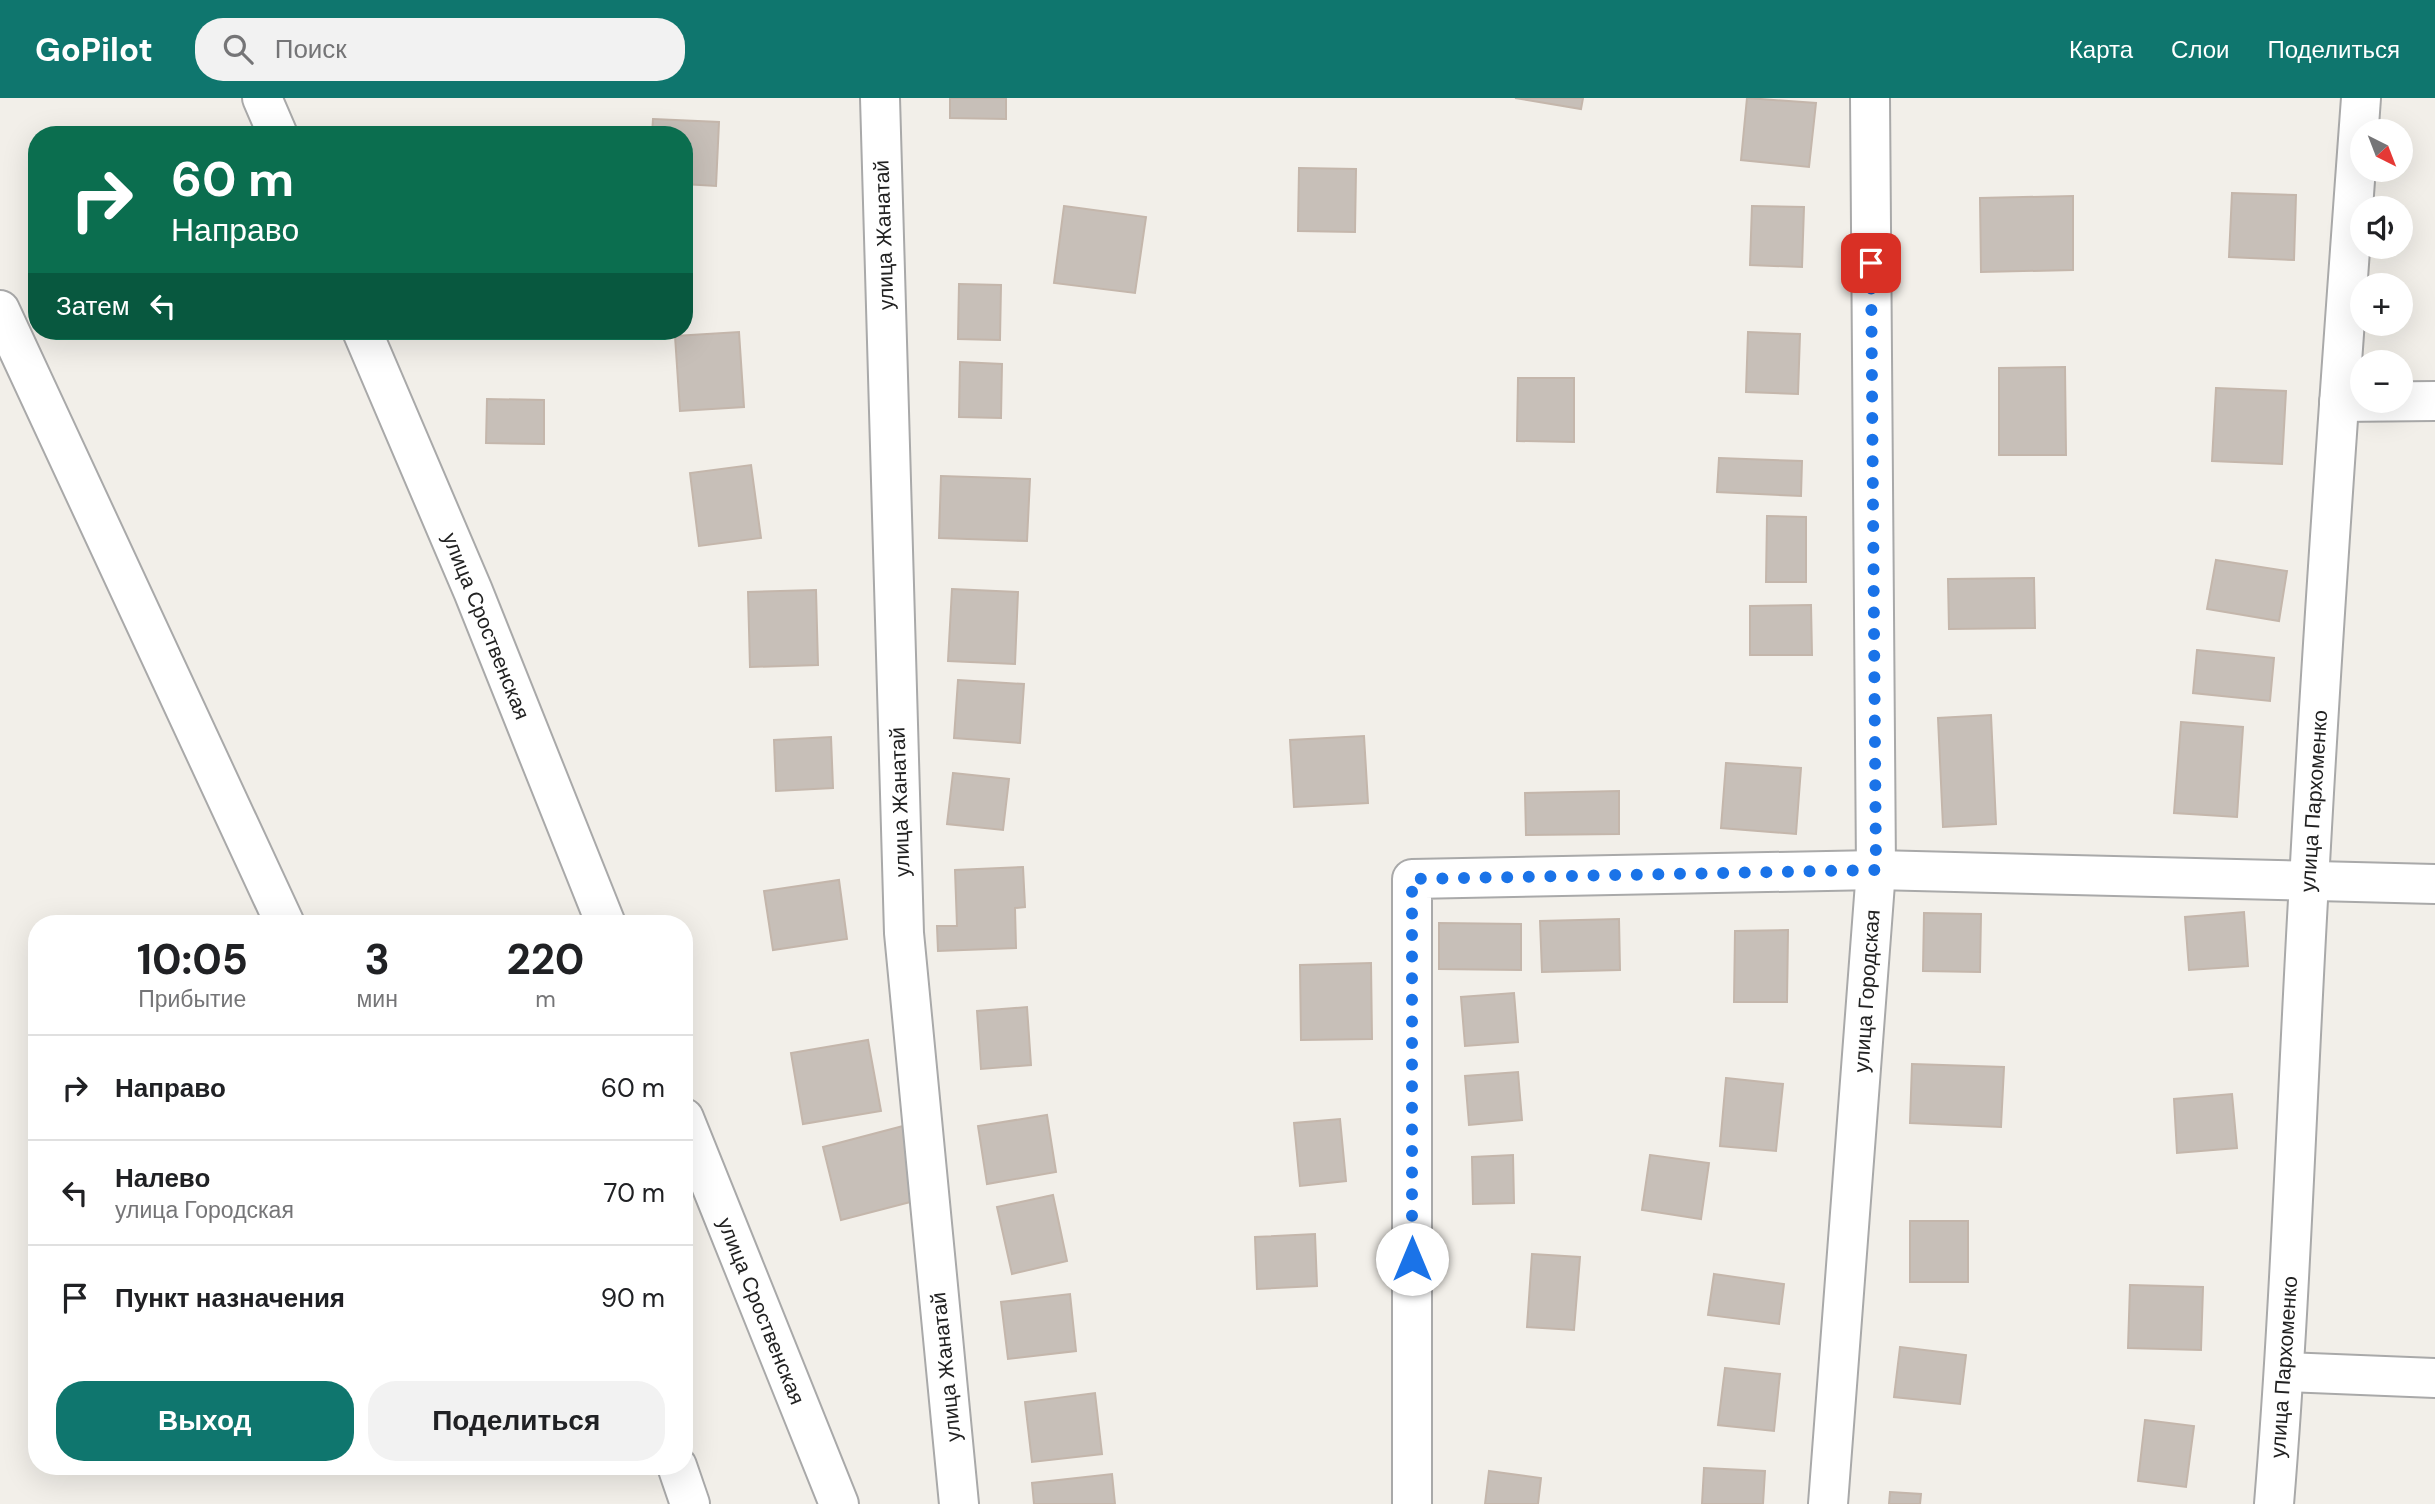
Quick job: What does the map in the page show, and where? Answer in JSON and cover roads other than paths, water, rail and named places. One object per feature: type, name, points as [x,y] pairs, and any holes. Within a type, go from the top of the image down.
[{"type":"street","points":[[262,98],[274,126]]},
{"type":"street","name":"улица Жанатай","points":[[880,98],[904,933],[959,1504]]},
{"type":"street","name":"улица Городская","points":[[1828,1504],[1876,870],[1870,98]]},
{"type":"street","name":"улица Пархоменко","points":[[2274,1504],[2285,1372],[2309,881],[2361,98]]},
{"type":"street","points":[[0,310],[281,915]]},
{"type":"street","name":"улица Сроственская","points":[[366,340],[473,591],[602,915]]},
{"type":"street","points":[[2339,402],[2435,401]]},
{"type":"street","points":[[1412,1504],[1412,879],[1876,870],[2435,884]]},
{"type":"street","name":"улица Сроственская","points":[[693,1140],[839,1504]]},
{"type":"street","points":[[2285,1372],[2435,1378]]},
{"type":"street","points":[[680,1475],[690,1504]]}]
